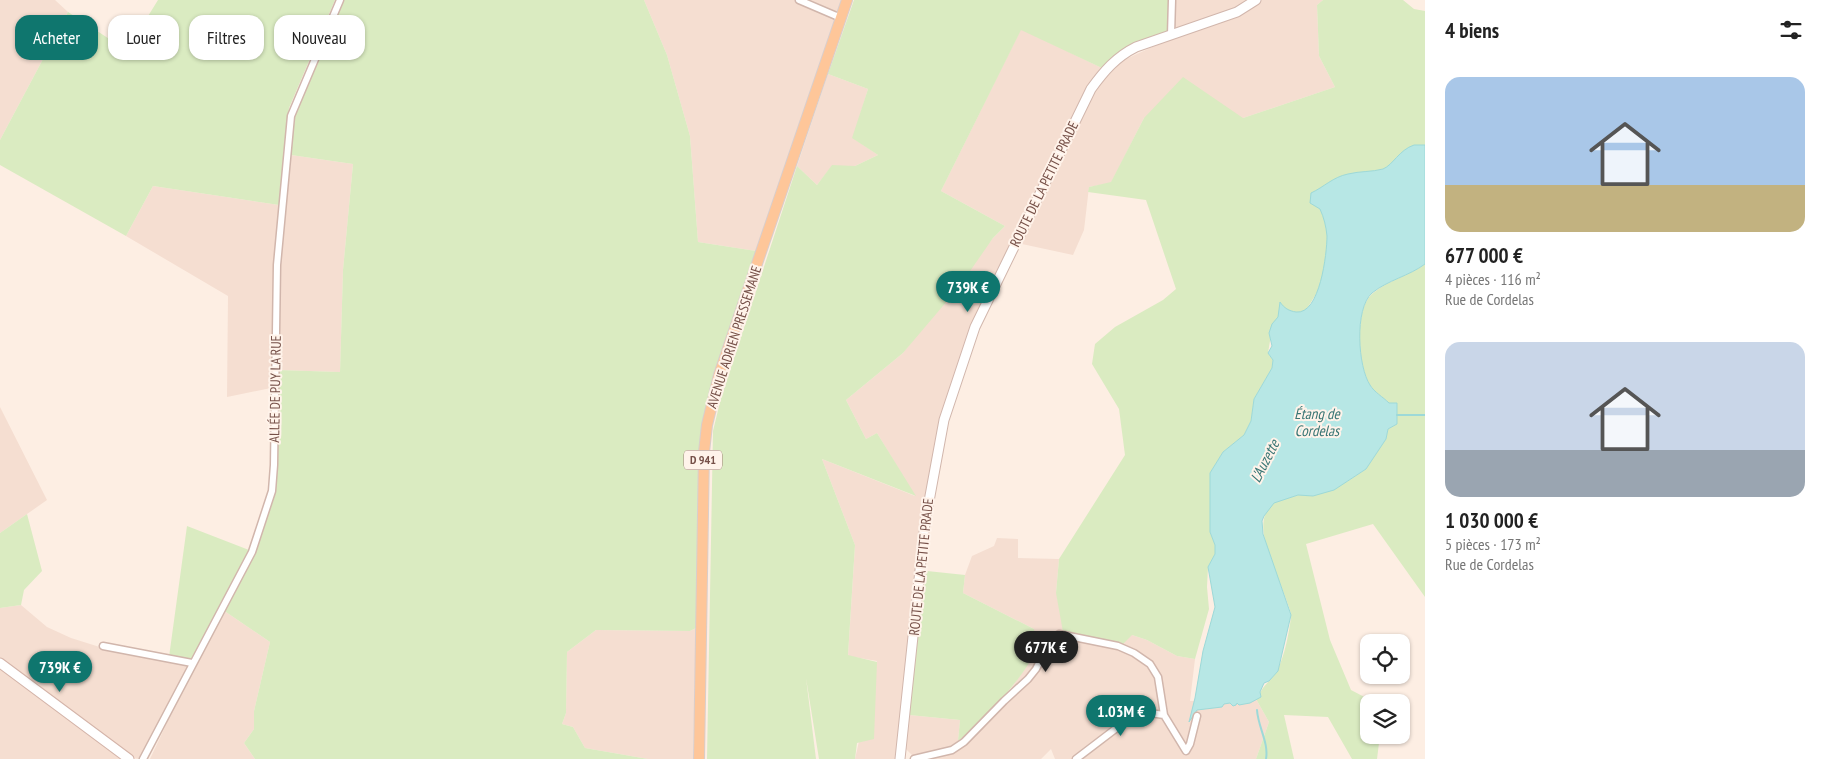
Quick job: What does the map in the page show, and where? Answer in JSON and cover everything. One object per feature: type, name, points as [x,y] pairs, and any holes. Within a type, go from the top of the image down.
[{"type":"main road","name":"D 941","points":[[841,18],[847,0]]},
{"type":"main road","name":"AVENUE ADRIEN PRESSEMANE","points":[[699,759],[704,452],[707,425],[719,375],[841,18]]},
{"type":"street","name":"ALLÉE DE PUY LA RUE","points":[[143,759],[252,552],[272,491],[277,265],[291,116],[340,0]]},
{"type":"street","points":[[799,0],[841,18]]},
{"type":"street","points":[[1171,35],[1172,0]]},
{"type":"street","name":"ROUTE DE LA PETITE PRADE","points":[[900,759],[925,523],[932,479],[944,420],[975,327],[1091,89],[1106,69],[1123,53],[1136,47],[1237,12],[1256,0]]},
{"type":"street","points":[[914,759],[952,750],[964,742],[1028,679],[1036,669],[1050,641],[1059,634],[1107,643],[1126,649],[1144,659],[1153,668],[1158,677],[1164,715],[1186,751],[1190,744],[1198,716]]},
{"type":"street","points":[[103,646],[192,663]]},
{"type":"street","points":[[0,663],[129,759]]},
{"type":"street","points":[[1076,759],[1135,714],[1143,712],[1164,715]]},
{"type":"shaded area","points":[[0,0],[55,0],[68,12],[66,15],[15,15],[15,60],[42,60],[0,140]]},
{"type":"shaded area","points":[[644,0],[842,0],[756,251],[698,242],[690,136],[667,55]]},
{"type":"shaded area","points":[[1169,0],[1323,0],[1317,5],[1319,56],[1335,87],[1243,118],[1144,118],[1111,183],[1089,187],[1084,230],[1073,255],[1022,244],[1018,234],[972,325],[937,441],[898,759],[855,759],[877,661],[848,656],[855,545],[822,459],[915,496],[877,433],[866,439],[846,400],[903,353],[993,238],[1005,226],[941,191],[1021,29],[1104,69],[1159,44],[1168,34]]},
{"type":"shaded area","points":[[828,74],[868,89],[853,138],[878,155],[855,166],[832,166],[817,185],[797,166]]},
{"type":"shaded area","points":[[291,155],[353,164],[343,270],[340,372],[278,370],[280,268]]},
{"type":"shaded area","points":[[153,186],[279,205],[274,275],[271,388],[227,397],[228,296],[126,236]]},
{"type":"shaded area","points":[[0,407],[47,500],[0,533]]},
{"type":"shaded area","points":[[997,538],[1018,539],[1018,558],[1059,559],[1056,593],[1132,635],[1147,640],[1177,656],[1195,659],[1190,701],[1256,699],[1269,722],[1256,759],[1055,759],[1051,749],[1041,759],[926,759],[950,754],[968,743],[1031,678],[1045,644],[1028,676],[1000,703],[1025,669],[1034,629],[963,593],[965,575],[972,556],[994,546]]},
{"type":"shaded area","points":[[21,605],[47,627],[71,638],[106,649],[191,661],[144,756],[139,759],[133,758],[0,659],[0,608]]},
{"type":"shaded area","points":[[223,610],[270,642],[254,711],[254,729],[244,743],[255,759],[150,759],[195,663]]},
{"type":"shaded area","points":[[696,628],[693,759],[648,759],[585,748],[573,727],[562,724],[566,713],[567,652],[596,630],[690,631]]},
{"type":"shaded area","points":[[0,667],[124,759],[0,759]]},
{"type":"shaded area","points":[[909,715],[960,720],[958,741],[949,747],[913,756],[906,749]]},
{"type":"green space","points":[[158,0],[335,0],[329,15],[274,15],[274,60],[309,60],[289,108],[279,205],[153,186],[126,236],[0,165],[0,140],[42,60],[98,60],[98,32],[108,38],[108,60],[179,60],[179,15],[149,15]]},
{"type":"green space","points":[[342,0],[644,0],[667,55],[690,136],[698,242],[756,251],[704,414],[701,437],[696,628],[690,631],[596,630],[567,652],[566,713],[562,724],[573,727],[585,748],[648,759],[255,759],[244,743],[254,729],[254,711],[270,642],[223,610],[254,553],[275,490],[278,370],[340,372],[343,270],[353,164],[291,155],[295,114],[317,60],[365,60],[365,15],[336,15]]},
{"type":"green space","points":[[854,0],[1169,0],[1168,34],[1121,50],[1104,69],[1021,30],[941,191],[1005,226],[993,238],[959,287],[903,353],[846,400],[866,439],[877,433],[916,496],[822,459],[855,545],[848,655],[877,662],[874,739],[857,743],[855,759],[819,759],[806,678],[816,759],[707,759],[713,431],[721,398],[797,166],[817,185],[832,165],[855,166],[878,155],[852,138],[868,89],[828,74]]},
{"type":"green space","points":[[1323,0],[1403,0],[1414,9],[1425,11],[1425,160],[1318,203],[1331,229],[1325,280],[1306,310],[1273,323],[1268,353],[1273,360],[1272,368],[1254,399],[1251,421],[1244,435],[1223,452],[1210,473],[1210,532],[1215,545],[1215,554],[1208,567],[1209,609],[1195,659],[1177,656],[1147,640],[1132,635],[1122,645],[1063,632],[1056,593],[1059,559],[1125,455],[1119,409],[1092,364],[1095,344],[1115,327],[1163,300],[1176,289],[1146,200],[1088,192],[1089,187],[1111,182],[1144,118],[1183,77],[1243,118],[1335,87],[1319,56],[1317,5]]},
{"type":"green space","points":[[1425,264],[1425,597],[1373,524],[1306,544],[1330,640],[1351,690],[1360,695],[1360,744],[1379,744],[1377,759],[1352,759],[1328,717],[1284,715],[1294,759],[1256,759],[1269,722],[1256,699],[1261,696],[1262,689],[1278,669],[1283,657],[1291,617],[1266,547],[1264,520],[1268,509],[1277,501],[1302,494],[1313,496],[1348,481],[1366,469],[1386,439],[1388,429],[1397,424],[1397,403],[1389,403],[1372,388],[1366,377],[1361,352],[1360,325],[1366,301],[1372,294]]},
{"type":"green space","points":[[27,514],[42,571],[24,590],[21,605],[0,608],[0,533]]},
{"type":"green space","points":[[187,526],[249,550],[191,661],[169,657]]},
{"type":"green space","points":[[927,571],[965,575],[963,593],[1034,629],[1035,648],[1032,658],[1024,670],[978,724],[958,741],[960,720],[909,715],[923,574]]},
{"type":"water","name":"Étang de Cordelas","points":[[1414,145],[1425,145],[1425,264],[1372,293],[1366,301],[1360,324],[1361,352],[1366,377],[1372,388],[1389,403],[1397,403],[1397,424],[1388,429],[1386,439],[1366,469],[1334,490],[1313,496],[1298,495],[1274,503],[1264,516],[1262,521],[1263,534],[1291,615],[1278,671],[1269,681],[1264,683],[1260,692],[1261,697],[1250,703],[1239,705],[1237,703],[1233,706],[1230,703],[1224,704],[1222,707],[1197,710],[1189,722],[1203,651],[1215,607],[1208,567],[1215,554],[1215,545],[1210,532],[1210,473],[1223,452],[1244,435],[1251,421],[1254,399],[1272,368],[1273,360],[1268,353],[1272,346],[1269,333],[1272,324],[1278,317],[1280,302],[1285,308],[1296,312],[1304,310],[1311,304],[1316,294],[1324,268],[1327,236],[1325,222],[1320,209],[1310,203],[1311,193],[1343,175],[1383,169],[1404,150]]},
{"type":"waterway","points":[[1397,415],[1425,415]]},
{"type":"waterway","name":"L'Auzette","points":[[1257,710],[1265,741],[1266,759]]}]
